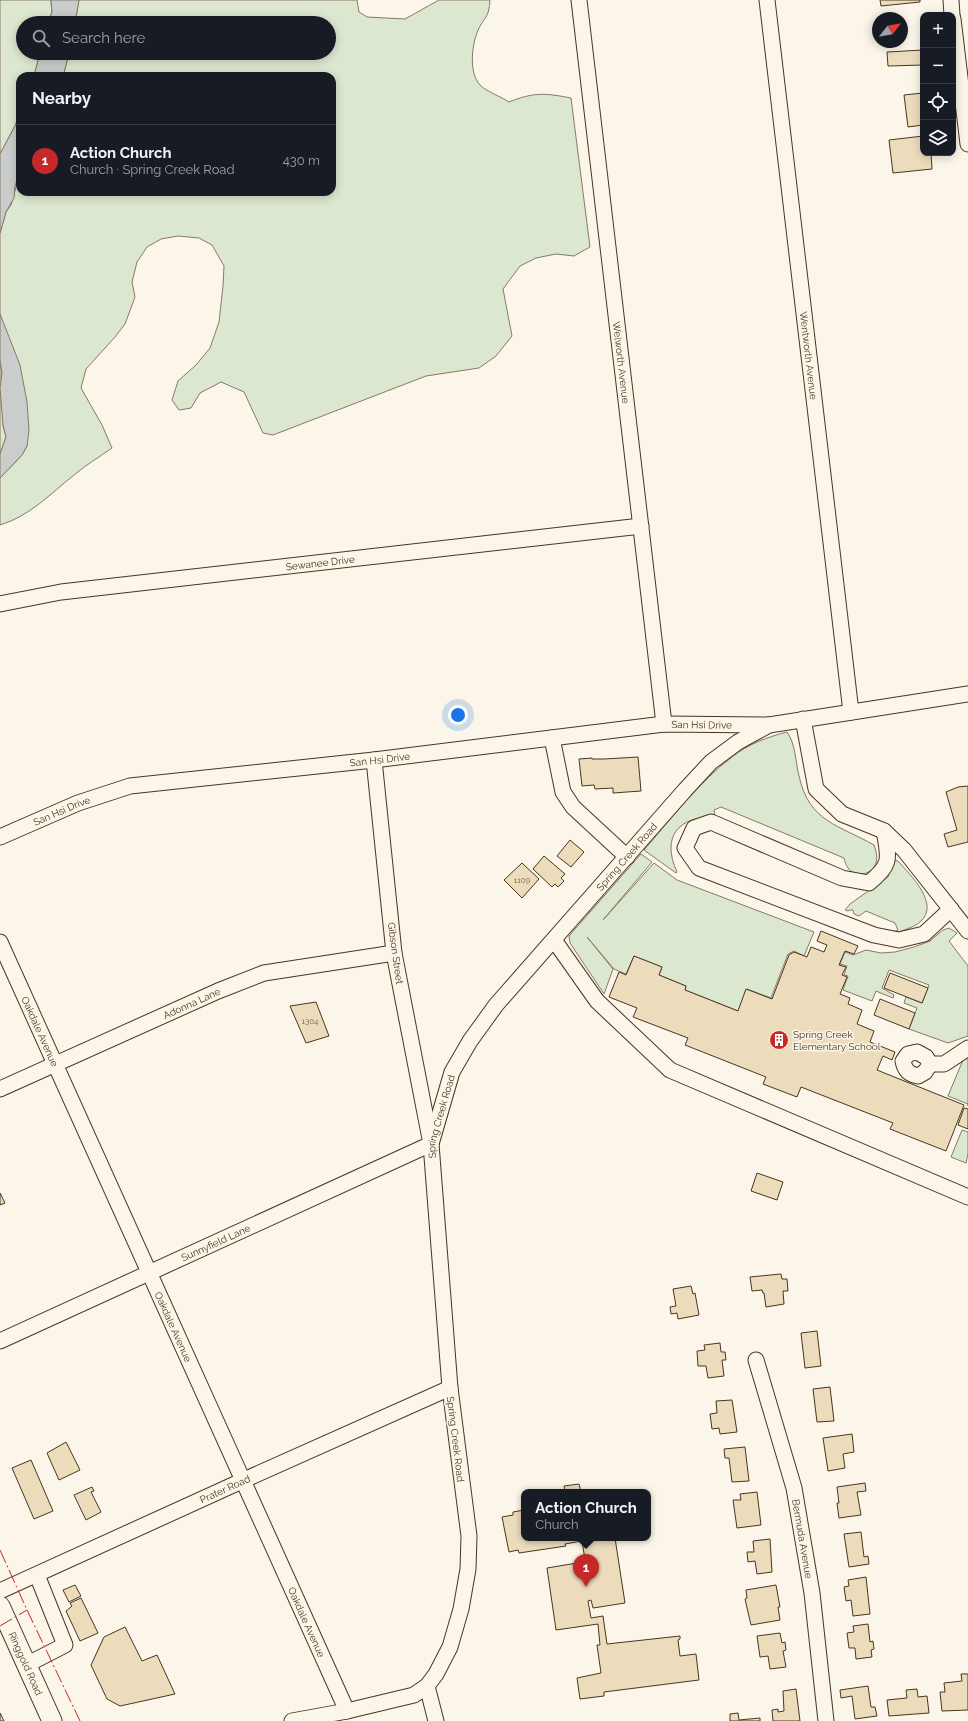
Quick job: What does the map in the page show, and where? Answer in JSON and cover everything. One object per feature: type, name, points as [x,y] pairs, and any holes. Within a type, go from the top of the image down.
[{"type":"main road","name":"Ringgold Road","points":[[0,1606],[5,1633],[26,1665],[52,1721]]},
{"type":"street","name":"Welworth Avenue","points":[[579,0],[664,724]]},
{"type":"street","name":"Wentworth Avenue","points":[[767,0],[851,712]]},
{"type":"street","points":[[951,0],[952,12]]},
{"type":"street","points":[[956,44],[968,144]]},
{"type":"street","name":"Sewanee Drive","points":[[0,604],[61,592],[641,526]]},
{"type":"street","name":"Spring Creek Road","points":[[292,1721],[347,1711],[414,1695],[428,1686],[450,1647],[461,1609],[468,1569],[468,1536],[450,1388],[431,1144],[452,1072],[470,1041],[496,1005],[711,762],[738,742],[769,725],[968,694]]},
{"type":"street","points":[[803,719],[816,789],[842,814],[884,831],[904,850],[968,931]]},
{"type":"street","name":"San Hsi Drive","points":[[0,838],[78,803],[130,786],[374,760],[664,724],[769,725]]},
{"type":"street","points":[[552,738],[563,792],[573,807],[627,857]]},
{"type":"street","name":"Gibson Street","points":[[374,760],[394,952],[431,1144]]},
{"type":"street","points":[[884,831],[888,855],[884,871],[869,883],[842,878],[711,822],[694,828],[685,848],[699,868],[874,935],[899,940],[924,934],[951,909]]},
{"type":"street","points":[[554,940],[597,1001],[670,1070],[968,1197]]},
{"type":"street","name":"Oakdale Avenue","points":[[0,942],[347,1711]]},
{"type":"street","name":"Adonna Lane","points":[[0,1089],[218,991],[264,973],[394,952]]},
{"type":"street","points":[[930,1064],[944,1064],[968,1048]]},
{"type":"street","name":"Sunnyfield Lane","points":[[0,1341],[431,1144]]},
{"type":"street","name":"Bermuda Avenue","points":[[756,1360],[794,1488],[812,1593],[826,1721]]},
{"type":"street","name":"Prater Road","points":[[0,1591],[450,1388]]},
{"type":"street","points":[[26,1665],[65,1645],[36,1575]]},
{"type":"street","points":[[428,1686],[436,1721]]},
{"type":"green space","points":[[0,0],[51,0],[51,16],[16,16],[16,60],[38,60],[35,72],[16,72],[16,123],[0,154]]},
{"type":"green space","points":[[79,0],[357,0],[359,12],[367,17],[405,19],[439,0],[490,0],[487,16],[479,28],[473,49],[472,57],[476,79],[482,87],[509,102],[526,96],[540,94],[571,98],[590,247],[574,256],[556,254],[536,258],[520,266],[503,289],[512,336],[496,356],[479,368],[426,376],[273,435],[263,433],[244,392],[221,382],[200,393],[191,408],[179,410],[172,400],[178,381],[196,365],[210,348],[219,322],[224,266],[212,245],[199,238],[178,236],[161,239],[147,247],[137,262],[132,282],[135,297],[125,324],[86,369],[81,388],[102,425],[112,448],[88,464],[30,510],[11,521],[0,525],[0,478],[22,455],[27,446],[0,314],[0,233],[6,212],[11,205],[16,187],[16,196],[336,196],[336,72],[64,72],[67,60],[336,60],[336,16],[76,16]]},
{"type":"green space","points":[[0,360],[2,373],[3,425],[6,437],[0,454]]},
{"type":"green space","points":[[787,732],[794,747],[799,776],[810,803],[818,813],[827,820],[874,845],[877,855],[876,864],[872,870],[862,874],[854,873],[850,871],[844,858],[721,807],[714,810],[715,817],[691,820],[682,825],[676,831],[672,839],[671,848],[676,873],[644,850],[708,777],[738,752],[765,739]]},
{"type":"green space","points":[[641,854],[652,862],[603,920],[654,863],[677,880],[814,932],[804,956],[794,951],[788,954],[771,998],[747,989],[738,1011],[685,990],[686,986],[659,975],[662,967],[634,956],[626,974],[614,969],[587,937],[613,969],[604,994],[570,943],[569,936]]},
{"type":"green space","points":[[893,860],[898,861],[916,882],[925,898],[927,907],[926,915],[920,922],[910,928],[891,935],[890,933],[898,930],[895,923],[866,911],[859,916],[854,914],[853,910],[845,910],[850,904],[888,877]]},
{"type":"green space","points":[[949,928],[957,933],[949,941],[968,966],[968,1036],[948,1043],[909,1029],[917,1008],[904,1003],[906,997],[922,1003],[929,985],[889,970],[882,988],[894,995],[893,998],[876,991],[872,1001],[843,990],[848,976],[844,975],[847,966],[840,964],[845,952],[853,955],[866,950],[881,953],[895,952],[930,941],[943,930]]},
{"type":"green space","points":[[968,1056],[968,1104],[948,1096],[963,1060]]},
{"type":"green space","points":[[962,1130],[968,1132],[968,1154],[966,1163],[951,1157]]},
{"type":"shaded area","points":[[51,0],[79,0],[76,16],[51,16],[52,12]]},
{"type":"shaded area","points":[[38,60],[67,60],[64,72],[35,72]]},
{"type":"shaded area","points":[[16,123],[16,183],[14,198],[6,212],[0,233],[0,154]]},
{"type":"shaded area","points":[[0,314],[20,365],[27,402],[29,430],[27,446],[22,455],[0,478],[0,454],[6,437],[3,425],[0,388],[2,373],[0,360]]},
{"type":"building","points":[[880,0],[920,0],[920,2],[881,6]]},
{"type":"building","points":[[920,50],[920,65],[888,66],[887,52]]},
{"type":"building","points":[[920,93],[920,125],[908,127],[904,95]]},
{"type":"building","points":[[920,136],[920,156],[931,156],[932,169],[893,173],[889,140]]},
{"type":"building","points":[[638,757],[641,791],[613,793],[613,788],[595,789],[594,785],[582,786],[579,759]]},
{"type":"building","points":[[968,786],[968,842],[948,847],[944,834],[957,830],[946,792],[958,787]]},
{"type":"building","points":[[570,840],[584,852],[571,867],[557,856]]},
{"type":"building","points":[[544,856],[565,874],[561,878],[564,881],[558,887],[555,884],[552,887],[533,869]]},
{"type":"building","points":[[522,863],[539,879],[522,898],[504,880]]},
{"type":"building","name":"Spring Creek Elementary School","points":[[821,931],[858,946],[854,954],[845,951],[839,965],[846,967],[842,975],[847,977],[840,994],[850,998],[848,1004],[862,1010],[857,1024],[874,1031],[870,1042],[895,1052],[892,1060],[883,1056],[877,1070],[964,1105],[946,1151],[890,1129],[893,1123],[801,1087],[797,1097],[763,1084],[766,1077],[685,1045],[688,1038],[633,1017],[637,1008],[609,997],[619,972],[626,975],[634,956],[662,967],[659,975],[686,986],[685,990],[738,1011],[746,989],[772,999],[789,955],[794,952],[807,957],[811,947],[824,952],[827,945],[817,941]]},
{"type":"building","points":[[890,973],[928,988],[922,1003],[884,988]]},
{"type":"building","points":[[880,999],[915,1013],[909,1029],[874,1015]]},
{"type":"building","points":[[316,1002],[329,1036],[306,1043],[290,1006]]},
{"type":"building","points":[[964,1108],[968,1109],[968,1129],[958,1125]]},
{"type":"building","points":[[757,1173],[783,1182],[777,1200],[751,1191]]},
{"type":"building","points":[[0,1193],[5,1203],[0,1205]]},
{"type":"building","points":[[781,1274],[782,1279],[787,1279],[788,1291],[783,1291],[784,1304],[766,1307],[764,1293],[762,1290],[752,1291],[750,1277]]},
{"type":"building","points":[[691,1286],[693,1294],[695,1293],[699,1315],[678,1319],[677,1313],[671,1314],[670,1307],[676,1306],[673,1289]]},
{"type":"building","points":[[817,1331],[821,1366],[805,1368],[801,1333]]},
{"type":"building","points":[[720,1343],[721,1352],[725,1352],[726,1360],[722,1360],[724,1376],[708,1378],[706,1366],[698,1366],[697,1351],[705,1350],[704,1345]]},
{"type":"building","points":[[830,1387],[834,1421],[817,1422],[813,1389]]},
{"type":"building","points":[[732,1400],[737,1432],[720,1434],[719,1428],[712,1429],[710,1414],[717,1413],[716,1401]]},
{"type":"building","points":[[852,1434],[854,1452],[843,1454],[845,1468],[828,1471],[823,1438]]},
{"type":"building","points":[[66,1442],[80,1470],[59,1480],[47,1453]]},
{"type":"building","points":[[745,1447],[749,1481],[732,1482],[729,1458],[725,1458],[724,1449]]},
{"type":"building","points":[[31,1460],[53,1511],[34,1519],[12,1468]]},
{"type":"building","points":[[865,1483],[866,1491],[857,1492],[861,1515],[839,1518],[837,1487]]},
{"type":"building","points":[[579,1484],[580,1489],[564,1489],[564,1486]]},
{"type":"building","points":[[92,1487],[94,1491],[91,1492],[101,1512],[86,1520],[74,1495]]},
{"type":"building","points":[[757,1492],[761,1525],[737,1528],[733,1500],[741,1500],[740,1494]]},
{"type":"building","points":[[521,1511],[521,1541],[582,1541],[565,1544],[566,1546],[519,1553],[518,1550],[509,1552],[502,1517],[513,1515],[513,1512]]},
{"type":"building","points":[[861,1532],[864,1557],[868,1556],[869,1564],[849,1567],[844,1534]]},
{"type":"building","points":[[770,1539],[772,1572],[757,1574],[755,1561],[748,1562],[747,1552],[754,1552],[753,1541]]},
{"type":"building","points":[[582,1541],[615,1541],[625,1603],[593,1608],[591,1600],[588,1601],[591,1618],[603,1616],[607,1644],[680,1636],[680,1639],[678,1640],[680,1656],[696,1654],[699,1680],[604,1692],[604,1696],[580,1699],[577,1678],[601,1673],[597,1645],[600,1645],[598,1624],[556,1630],[547,1568],[577,1563],[580,1574],[587,1572]]},
{"type":"building","points":[[866,1577],[870,1614],[853,1616],[851,1600],[846,1601],[844,1587],[849,1586],[848,1580]]},
{"type":"building","points":[[75,1585],[81,1596],[69,1602],[63,1590]]},
{"type":"building","points":[[776,1585],[780,1607],[778,1607],[780,1620],[751,1625],[745,1599],[747,1598],[746,1590]]},
{"type":"building","points":[[81,1598],[98,1633],[80,1641],[66,1611],[72,1606],[70,1603]]},
{"type":"building","points":[[868,1624],[870,1642],[873,1641],[874,1649],[871,1650],[872,1657],[856,1659],[855,1648],[849,1648],[847,1633],[854,1632],[853,1626]]},
{"type":"building","points":[[125,1627],[142,1661],[157,1655],[175,1694],[120,1706],[107,1699],[91,1665],[104,1637]]},
{"type":"building","points":[[780,1633],[782,1643],[785,1642],[786,1650],[783,1651],[786,1667],[770,1669],[768,1656],[760,1657],[757,1636]]},
{"type":"building","points":[[961,1674],[968,1674],[968,1710],[942,1711],[940,1692],[945,1692],[944,1683],[962,1681]]},
{"type":"building","points":[[868,1686],[871,1707],[875,1707],[877,1716],[855,1719],[852,1696],[841,1698],[840,1690]]},
{"type":"building","points":[[796,1689],[800,1721],[773,1721],[772,1710],[778,1709],[778,1712],[784,1711],[783,1691]]},
{"type":"building","points":[[917,1689],[918,1697],[927,1696],[929,1713],[889,1716],[887,1700],[907,1698],[906,1690]]},
{"type":"building","points":[[0,1713],[4,1721],[0,1721]]},
{"type":"building","points":[[738,1713],[739,1720],[760,1718],[760,1721],[730,1721],[730,1714]]},
{"type":"power","points":[[0,1550],[80,1721]]},
{"type":"power","points":[[0,1626],[27,1610]]},
{"type":"place","name":"Spring Creek Elementary School","points":[[779,1040]]},
{"type":"place","name":"Action Church","points":[[586,1587]]}]
